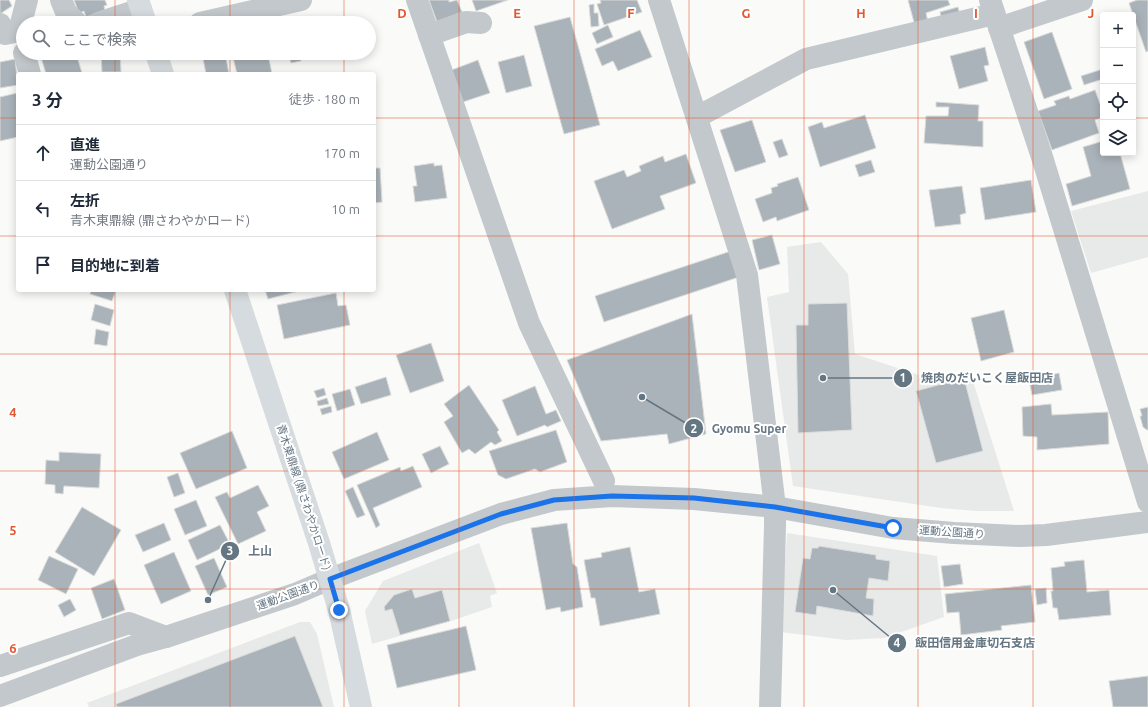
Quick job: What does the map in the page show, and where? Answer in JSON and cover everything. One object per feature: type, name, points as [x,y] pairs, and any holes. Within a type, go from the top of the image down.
[{"type":"main road","points":[[158,60],[162,72]]},
{"type":"main road","name":"青木東鼎線 (鼎さわやかロード)","points":[[236,292],[320,543],[339,610],[361,707]]},
{"type":"street","points":[[19,16],[27,0]]},
{"type":"street","points":[[61,0],[66,12],[70,16]]},
{"type":"street","points":[[230,16],[300,0]]},
{"type":"street","points":[[417,0],[529,323],[604,481]]},
{"type":"street","points":[[659,0],[747,275],[775,507],[776,526],[770,707]]},
{"type":"street","points":[[697,116],[806,59],[994,14],[1082,0]]},
{"type":"street","points":[[123,16],[141,11]]},
{"type":"street","points":[[994,14],[1042,157],[1148,502]]},
{"type":"street","points":[[9,35],[16,21]]},
{"type":"street","points":[[429,35],[466,22],[481,23]]},
{"type":"street","points":[[26,60],[29,72]]},
{"type":"street","name":"運動公園通り","points":[[0,696],[137,646],[295,594],[330,579],[501,514],[554,500],[612,496],[694,498],[775,507],[893,528],[1020,536],[1046,535],[1148,522]]},
{"type":"street","points":[[0,666],[129,623],[166,637]]},
{"type":"shaded area","points":[[1148,191],[1148,257],[1091,273],[1071,211]]},
{"type":"shaded area","points":[[821,242],[848,274],[855,354],[931,379],[970,372],[1014,511],[976,511],[941,508],[793,486],[767,297],[789,292],[787,247]]},
{"type":"shaded area","points":[[787,533],[937,556],[944,617],[884,638],[846,640],[780,632]]},
{"type":"shaded area","points":[[479,543],[497,593],[490,596],[492,607],[454,620],[372,644],[365,611],[383,581]]},
{"type":"shaded area","points":[[300,622],[310,622],[317,634],[334,707],[89,707],[87,703]]},
{"type":"building","points":[[0,0],[9,0],[12,6],[0,14]]},
{"type":"building","points":[[74,0],[105,0],[107,5],[104,6],[105,11],[89,16],[86,16],[84,11],[79,13]]},
{"type":"building","points":[[429,0],[449,0],[449,2],[457,0],[462,12],[437,22]]},
{"type":"building","points":[[472,0],[508,0],[476,11]]},
{"type":"building","points":[[600,0],[637,0],[642,12],[604,25],[597,4],[601,3]]},
{"type":"building","points":[[908,0],[948,0],[950,5],[926,13],[928,22],[915,26]]},
{"type":"building","points":[[1137,0],[1148,0],[1148,51],[1146,52],[1136,23],[1136,12],[1132,12],[1129,3]]},
{"type":"building","points":[[594,4],[594,13],[598,13],[599,26],[591,27],[589,5]]},
{"type":"building","points":[[958,7],[960,15],[942,20],[940,12]]},
{"type":"building","points":[[570,17],[600,125],[564,134],[534,26]]},
{"type":"building","points":[[608,25],[613,37],[597,44],[592,33]]},
{"type":"building","points":[[640,30],[652,57],[618,71],[613,61],[602,66],[595,49]]},
{"type":"building","points":[[1052,32],[1072,89],[1044,99],[1024,42]]},
{"type":"building","points":[[985,47],[989,65],[984,66],[988,81],[959,89],[950,56]]},
{"type":"building","points":[[524,55],[532,86],[506,93],[498,62]]},
{"type":"building","points":[[15,59],[16,85],[0,88],[0,62]]},
{"type":"building","points":[[42,60],[78,60],[82,72],[45,72]]},
{"type":"building","points":[[101,60],[120,60],[121,72],[102,72]]},
{"type":"building","points":[[203,60],[226,60],[229,72],[206,72]]},
{"type":"building","points":[[234,60],[269,60],[272,72],[237,72]]},
{"type":"building","points":[[290,60],[301,60],[301,61],[291,63]]},
{"type":"building","points":[[478,60],[490,93],[460,103],[449,71]]},
{"type":"building","points":[[1100,70],[1100,80],[1084,85],[1081,76]]},
{"type":"building","points":[[1095,90],[1100,104],[1100,118],[1095,120],[1099,133],[1052,150],[1038,111],[1056,105],[1054,101],[1069,96],[1070,99]]},
{"type":"building","points":[[16,93],[16,137],[0,141],[0,97]]},
{"type":"building","points":[[936,102],[979,105],[978,121],[983,121],[983,147],[924,143],[926,116],[948,116],[949,107],[936,107]]},
{"type":"building","points":[[865,115],[876,148],[820,167],[808,127],[822,122],[824,128]]},
{"type":"building","points":[[752,120],[766,162],[735,172],[720,130]]},
{"type":"building","points":[[782,139],[788,155],[779,158],[773,142]]},
{"type":"building","points":[[1100,142],[1100,156],[1121,156],[1130,189],[1072,206],[1066,184],[1091,176],[1083,147]]},
{"type":"building","points":[[686,154],[696,183],[660,196],[665,209],[612,229],[594,181],[624,170],[627,177],[641,171],[639,166],[663,156],[665,162]]},
{"type":"building","points":[[871,160],[875,172],[859,177],[855,165]]},
{"type":"building","points":[[434,163],[434,166],[442,165],[447,198],[415,202],[413,186],[417,186],[414,166]]},
{"type":"building","points":[[376,168],[380,168],[382,202],[376,203]]},
{"type":"building","points":[[798,177],[809,210],[777,221],[776,217],[763,222],[755,199],[772,193],[771,188],[778,186],[777,184]]},
{"type":"building","points":[[1031,180],[1036,212],[985,220],[980,188]]},
{"type":"building","points":[[962,186],[966,213],[960,215],[961,224],[935,227],[929,190]]},
{"type":"building","points":[[772,235],[780,264],[759,270],[752,240]]},
{"type":"building","points":[[731,251],[739,277],[604,322],[595,296]]},
{"type":"building","points":[[90,292],[115,292],[112,301],[90,294]]},
{"type":"building","points":[[266,292],[295,292],[268,299]]},
{"type":"building","points":[[336,293],[338,306],[346,305],[350,325],[284,339],[277,305]]},
{"type":"building","points":[[847,303],[852,430],[798,433],[796,325],[808,325],[808,304]]},
{"type":"building","points":[[95,304],[114,310],[110,326],[91,320]]},
{"type":"building","points":[[1004,310],[1014,352],[981,361],[971,318]]},
{"type":"building","points":[[692,314],[706,434],[669,444],[667,434],[601,441],[567,360]]},
{"type":"building","points":[[96,329],[109,332],[107,346],[94,344]]},
{"type":"building","points":[[431,343],[444,381],[410,393],[396,355]]},
{"type":"building","points":[[1059,373],[1062,390],[1032,395],[1029,380]]},
{"type":"building","points":[[386,377],[391,395],[361,404],[355,387]]},
{"type":"building","points":[[964,378],[983,451],[936,463],[916,391]]},
{"type":"building","points":[[469,385],[499,430],[497,432],[502,441],[495,445],[491,442],[475,454],[469,449],[462,453],[444,422],[453,416],[444,404]]},
{"type":"building","points":[[535,386],[546,414],[556,410],[561,421],[547,427],[545,425],[517,436],[502,400]]},
{"type":"building","points":[[324,388],[326,395],[317,398],[314,391]]},
{"type":"building","points":[[350,389],[355,405],[337,411],[332,394]]},
{"type":"building","points":[[327,398],[329,404],[318,406],[317,401]]},
{"type":"building","points":[[1051,404],[1052,415],[1108,412],[1109,444],[1037,450],[1037,437],[1023,436],[1022,407]]},
{"type":"building","points":[[331,406],[332,412],[322,415],[320,409]]},
{"type":"building","points":[[1148,407],[1147,430],[1143,427],[1140,409]]},
{"type":"building","points":[[556,430],[567,462],[540,472],[535,469],[506,479],[498,475],[489,451]]},
{"type":"building","points":[[232,431],[247,468],[196,489],[180,453]]},
{"type":"building","points":[[377,432],[389,460],[344,479],[332,452]]},
{"type":"building","points":[[440,446],[449,464],[431,473],[422,454]]},
{"type":"building","points":[[59,452],[101,454],[99,488],[64,486],[63,494],[55,493],[55,485],[45,484],[46,460],[59,461]]},
{"type":"building","points":[[413,466],[422,487],[373,508],[380,525],[376,528],[357,485],[400,467],[401,471]]},
{"type":"building","points":[[178,473],[185,493],[174,497],[167,477]]},
{"type":"building","points":[[258,485],[269,506],[257,512],[266,531],[238,544],[215,497],[227,492],[230,498]]},
{"type":"building","points":[[353,487],[365,515],[357,518],[345,491]]},
{"type":"building","points":[[196,500],[207,526],[185,535],[174,509]]},
{"type":"building","points":[[82,507],[121,530],[94,576],[55,552]]},
{"type":"building","points":[[164,523],[171,540],[143,552],[135,535]]},
{"type":"building","points":[[567,523],[573,564],[577,567],[583,607],[561,612],[560,607],[546,610],[531,528]]},
{"type":"building","points":[[220,525],[230,544],[197,560],[188,540]]},
{"type":"building","points":[[819,546],[876,555],[876,559],[890,561],[888,581],[869,578],[866,598],[874,599],[873,616],[817,606],[816,615],[795,612],[803,558],[810,559],[812,548],[818,548]]},
{"type":"building","points":[[630,547],[639,592],[655,589],[660,614],[600,626],[595,598],[591,598],[584,560],[602,557],[601,553]]},
{"type":"building","points":[[174,552],[191,591],[161,604],[144,565]]},
{"type":"building","points":[[49,556],[78,569],[66,594],[38,580]]},
{"type":"building","points":[[214,558],[227,587],[208,595],[195,566]]},
{"type":"building","points":[[1084,560],[1087,592],[1109,590],[1111,615],[1059,620],[1057,608],[1053,608],[1051,568],[1065,566],[1064,562]]},
{"type":"building","points":[[960,564],[963,584],[944,587],[941,566]]},
{"type":"building","points":[[114,579],[125,610],[102,619],[91,588]]},
{"type":"building","points":[[1031,585],[1035,622],[1001,626],[1002,630],[961,635],[959,612],[947,613],[945,594]]},
{"type":"building","points":[[1046,588],[1047,603],[1037,605],[1035,589]]},
{"type":"building","points":[[412,589],[415,598],[442,590],[450,621],[400,635],[392,609],[385,611],[384,607],[394,595]]},
{"type":"building","points":[[70,599],[76,610],[64,617],[58,605]]},
{"type":"building","points":[[466,626],[476,670],[397,688],[387,645]]},
{"type":"building","points":[[295,636],[323,707],[117,707],[116,704]]},
{"type":"building","points":[[1148,676],[1148,707],[1113,707],[1109,681]]},
{"type":"place","name":"焼肉のだいこく屋飯田店","points":[[823,378]]},
{"type":"place","name":"Gyomu Super","points":[[642,397]]},
{"type":"place","name":"飯田信用金庫切石支店","points":[[833,590]]},
{"type":"place","name":"上山","points":[[208,600]]},
{"type":"route","points":[[339,610],[330,579],[501,514],[554,500],[612,496],[694,498],[775,507],[893,528]]}]
